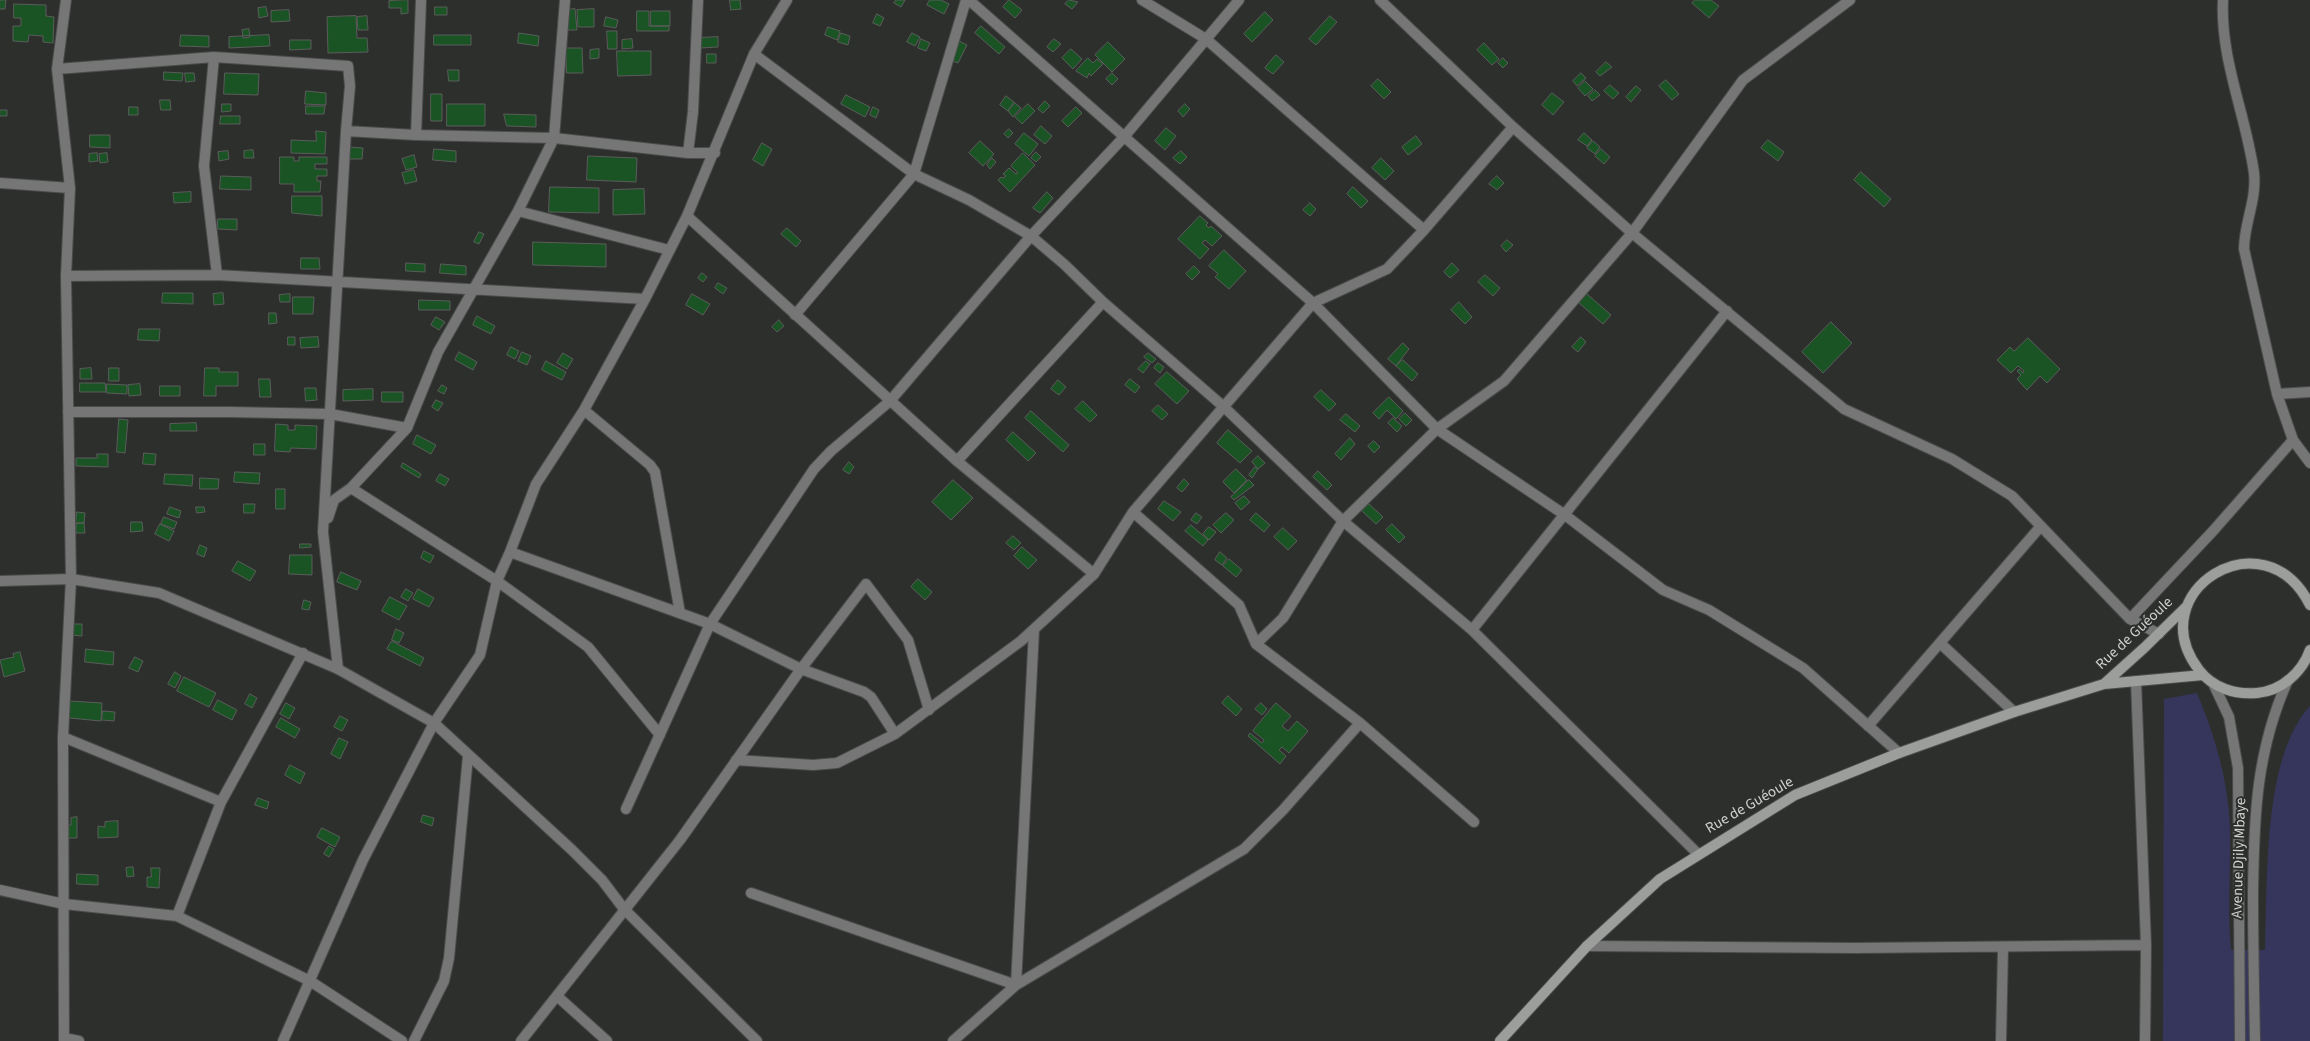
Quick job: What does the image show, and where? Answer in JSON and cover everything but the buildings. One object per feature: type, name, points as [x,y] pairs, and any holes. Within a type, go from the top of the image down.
[{"type":"main road","points":[[2310,605],[2306,592],[2286,574],[2264,564],[2240,563],[2217,570],[2199,585],[2187,606],[2183,624],[2184,643],[2191,660],[2203,675],[2227,690],[2259,693],[2274,688],[2292,677],[2310,670]]},
{"type":"main road","name":"Rue de Guéoule","points":[[2104,684],[2187,606]]},
{"type":"main road","points":[[2292,677],[2306,660],[2310,650]]},
{"type":"main road","name":"Rue de Guéoule","points":[[1500,1041],[1586,946],[1660,879],[1795,795],[1899,753],[2014,712],[2104,684],[2203,675]]},
{"type":"street","points":[[66,0],[57,69],[70,188],[66,276],[71,579],[63,737],[64,1039],[79,1041]]},
{"type":"street","points":[[416,136],[421,0]]},
{"type":"street","points":[[323,532],[334,500],[351,488],[407,428],[438,352],[518,211],[554,138],[566,0]]},
{"type":"street","points":[[688,152],[694,95],[698,0]]},
{"type":"street","points":[[283,1041],[363,860],[434,723],[480,655],[497,581],[536,484],[584,410],[645,299],[686,216],[754,54],[787,0]]},
{"type":"street","points":[[796,315],[914,174],[968,0],[1313,303],[1437,429],[1565,515],[1663,590],[1709,610],[1802,668],[1899,753]]},
{"type":"street","points":[[1142,0],[1206,39],[1424,230]]},
{"type":"street","points":[[626,809],[710,624],[814,469],[830,451],[890,401],[1031,236],[1124,136],[1238,0]]},
{"type":"street","points":[[1380,0],[1513,127],[1632,233],[1844,409],[1952,459],[2012,496],[2130,619],[2159,634]]},
{"type":"street","points":[[1256,644],[1283,618],[1343,521],[1437,429],[1504,381],[1632,233],[1743,80],[1850,0]]},
{"type":"street","points":[[2224,0],[2225,43],[2254,174],[2254,197],[2244,233],[2244,249],[2277,394],[2294,440],[2310,463]]},
{"type":"street","points":[[754,54],[914,174],[969,200],[1031,236],[1065,265],[1103,302],[1224,407],[1343,521],[1472,630],[1698,854]]},
{"type":"street","points":[[57,69],[214,57],[348,66],[350,86],[323,532],[338,669]]},
{"type":"street","points":[[214,57],[204,166],[217,275]]},
{"type":"street","points":[[736,760],[825,765],[837,763],[895,734],[994,663],[1034,630],[1094,574],[1133,512],[1313,303],[1387,269],[1424,230],[1513,127]]},
{"type":"street","points":[[346,131],[416,136],[554,138],[714,153]]},
{"type":"street","points":[[0,182],[70,188]]},
{"type":"street","points":[[518,211],[669,250]]},
{"type":"street","points":[[686,216],[957,461],[1094,574]]},
{"type":"street","points":[[66,276],[217,275],[645,299]]},
{"type":"street","points":[[957,461],[1103,302]]},
{"type":"street","points":[[1472,630],[1727,311]]},
{"type":"street","points":[[2277,394],[2310,392]]},
{"type":"street","points":[[584,410],[650,465],[655,472],[680,613]]},
{"type":"street","points":[[68,412],[330,414],[407,428]]},
{"type":"street","points":[[2130,619],[2294,440]]},
{"type":"street","points":[[351,488],[497,581],[588,647],[660,735]]},
{"type":"street","points":[[1133,512],[1239,605],[1256,644],[1360,723],[1474,822]]},
{"type":"street","points":[[1868,726],[2041,526]]},
{"type":"street","points":[[510,552],[710,624],[801,669],[864,692],[871,697],[895,734]]},
{"type":"street","points":[[0,581],[71,579],[159,593],[338,669],[434,723],[572,850],[602,880],[624,909],[757,1041]]},
{"type":"street","points":[[521,1041],[680,840],[801,669],[866,584],[908,640],[929,710]]},
{"type":"street","points":[[1016,985],[1034,630]]},
{"type":"street","points":[[1940,644],[2014,712]]},
{"type":"street","points":[[177,916],[221,802],[302,653]]},
{"type":"street","name":"Avenue Djily Mbaye","points":[[2255,1041],[2254,827],[2260,768],[2268,731],[2292,677]]},
{"type":"street","points":[[2136,681],[2146,945],[2146,1041]]},
{"type":"street","name":"Avenue Djily Mbaye","points":[[2213,683],[2230,717],[2238,768],[2240,1041]]},
{"type":"street","points":[[953,1041],[1016,985],[1244,849],[1290,803],[1360,723]]},
{"type":"street","points":[[63,737],[221,802]]},
{"type":"street","points":[[414,1041],[444,981],[449,958],[468,756]]},
{"type":"street","points":[[0,890],[64,904],[177,916],[310,981],[402,1041]]},
{"type":"street","points":[[751,893],[1016,985]]},
{"type":"street","points":[[1586,946],[2004,948],[2146,945]]},
{"type":"street","points":[[2001,1041],[2004,948]]},
{"type":"street","points":[[557,996],[606,1041]]},
{"type":"shaded area","points":[[2197,693],[2220,758],[2227,792],[2230,827],[2229,920],[2231,950],[2265,950],[2268,857],[2275,788],[2283,756],[2294,729],[2310,706],[2310,1041],[2163,1041],[2164,699]]}]
